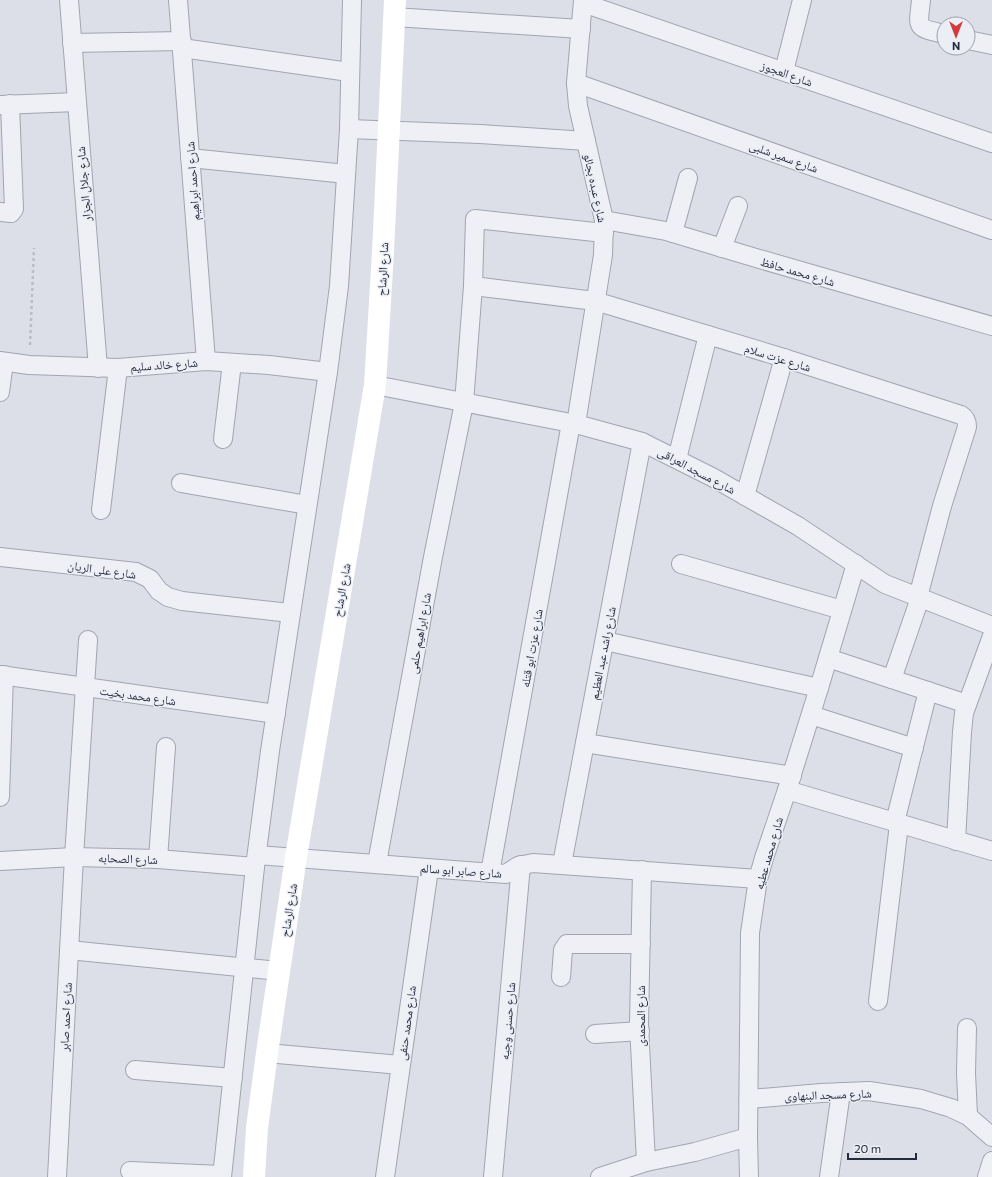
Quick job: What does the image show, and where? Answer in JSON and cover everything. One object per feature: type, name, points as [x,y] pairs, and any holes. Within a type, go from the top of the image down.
[{"type":"main road","name":"شارع الرشاح","points":[[254,1177],[257,1128],[296,857],[375,385],[395,8]]},
{"type":"street","name":"شارع جلال الجزار","points":[[69,0],[98,368]]},
{"type":"street","name":"شارع احمد ابراهيم","points":[[178,0],[206,362]]},
{"type":"street","points":[[130,1171],[222,1176],[244,967],[270,751],[328,372],[339,286],[349,129],[349,72],[352,0]]},
{"type":"street","points":[[784,71],[802,0]]},
{"type":"street","points":[[921,0],[920,24],[922,28],[936,32]]},
{"type":"street","name":"شارع العجوز","points":[[583,1],[992,143]]},
{"type":"street","name":"شارع عبده بجالو","points":[[573,424],[603,254],[604,226],[578,106],[576,83],[583,1]]},
{"type":"street","points":[[395,8],[581,29]]},
{"type":"street","points":[[976,42],[992,45]]},
{"type":"street","points":[[72,43],[182,45],[349,72]]},
{"type":"street","name":"شارع سمير شلبى","points":[[576,83],[992,230]]},
{"type":"street","points":[[4,213],[13,211],[14,209],[5,104],[77,102]]},
{"type":"street","points":[[349,129],[586,141]]},
{"type":"street","points":[[190,158],[346,174]]},
{"type":"street","points":[[673,233],[688,178]]},
{"type":"street","points":[[722,248],[738,206]]},
{"type":"street","name":"شارع محمد حافظ","points":[[475,219],[604,226],[673,233],[992,326]]},
{"type":"street","name":"شارع ابراهيم حلمى","points":[[377,863],[433,557],[464,403],[473,286],[475,219]]},
{"type":"street","name":"شارع عزت سلام","points":[[473,286],[595,301],[784,358],[961,415],[965,418],[967,427],[942,506],[919,598]]},
{"type":"street","points":[[677,459],[708,335]]},
{"type":"street","points":[[745,496],[784,358]]},
{"type":"street","points":[[0,392],[2,362]]},
{"type":"street","name":"شارع خالد سليم","points":[[2,362],[29,365],[118,368],[206,362],[269,365],[328,372]]},
{"type":"street","points":[[223,438],[232,363]]},
{"type":"street","points":[[101,510],[118,368]]},
{"type":"street","name":"شارع مسجد العراقى","points":[[375,385],[573,424],[642,442],[677,459],[798,526],[885,584],[992,626]]},
{"type":"street","name":"شارع عزت ابو قتله","points":[[490,873],[573,424]]},
{"type":"street","name":"شارع راشد عبد العظيم","points":[[562,864],[642,442]]},
{"type":"street","points":[[181,483],[307,505]]},
{"type":"street","name":"شارع على الريان","points":[[0,557],[136,572],[150,579],[159,591],[168,597],[182,601],[290,613]]},
{"type":"street","points":[[681,564],[842,610]]},
{"type":"street","name":"شارع محمد عطيه","points":[[749,1177],[750,933],[758,879],[820,688],[856,564]]},
{"type":"street","points":[[892,679],[919,598]]},
{"type":"street","points":[[956,841],[962,732],[967,704],[992,636]]},
{"type":"street","name":"شارع احمد صابر","points":[[57,1177],[74,857],[88,640]]},
{"type":"street","points":[[605,641],[820,688]]},
{"type":"street","points":[[828,658],[967,704]]},
{"type":"street","points":[[0,798],[2,675]]},
{"type":"street","name":"شارع محمد بخيت","points":[[2,675],[276,714]]},
{"type":"street","points":[[878,1001],[897,823],[928,691]]},
{"type":"street","points":[[811,715],[914,748]]},
{"type":"street","points":[[585,743],[789,783],[897,823],[992,851]]},
{"type":"street","points":[[158,859],[166,747]]},
{"type":"street","name":"شارع الصحابه","points":[[0,861],[74,857],[256,861]]},
{"type":"street","name":"شارع صابر ابو سالم","points":[[256,861],[296,857],[506,874],[521,865],[533,863],[562,864],[758,879]]},
{"type":"street","name":"شارع حسنى وجيه","points":[[493,1177],[521,865]]},
{"type":"street","name":"شارع محمد حنفى","points":[[385,1177],[429,868]]},
{"type":"street","name":"شارع المحمدى","points":[[642,870],[640,1031],[646,1162]]},
{"type":"street","points":[[561,977],[563,950],[567,944],[641,944]]},
{"type":"street","points":[[69,950],[279,970]]},
{"type":"street","points":[[967,1028],[966,1072],[968,1116]]},
{"type":"street","points":[[595,1034],[640,1031]]},
{"type":"street","points":[[267,1053],[400,1065]]},
{"type":"street","points":[[135,1070],[233,1078]]},
{"type":"street","name":"شارع مسجد البنهاوى","points":[[749,1099],[869,1091],[921,1099],[951,1108],[968,1116],[992,1137]]},
{"type":"street","points":[[829,1177],[842,1092]]},
{"type":"street","points":[[600,1177],[646,1162],[695,1152],[748,1137]]},
{"type":"street","points":[[987,1177],[992,1161]]},
{"type":"path","points":[[29,365],[34,248]]}]
